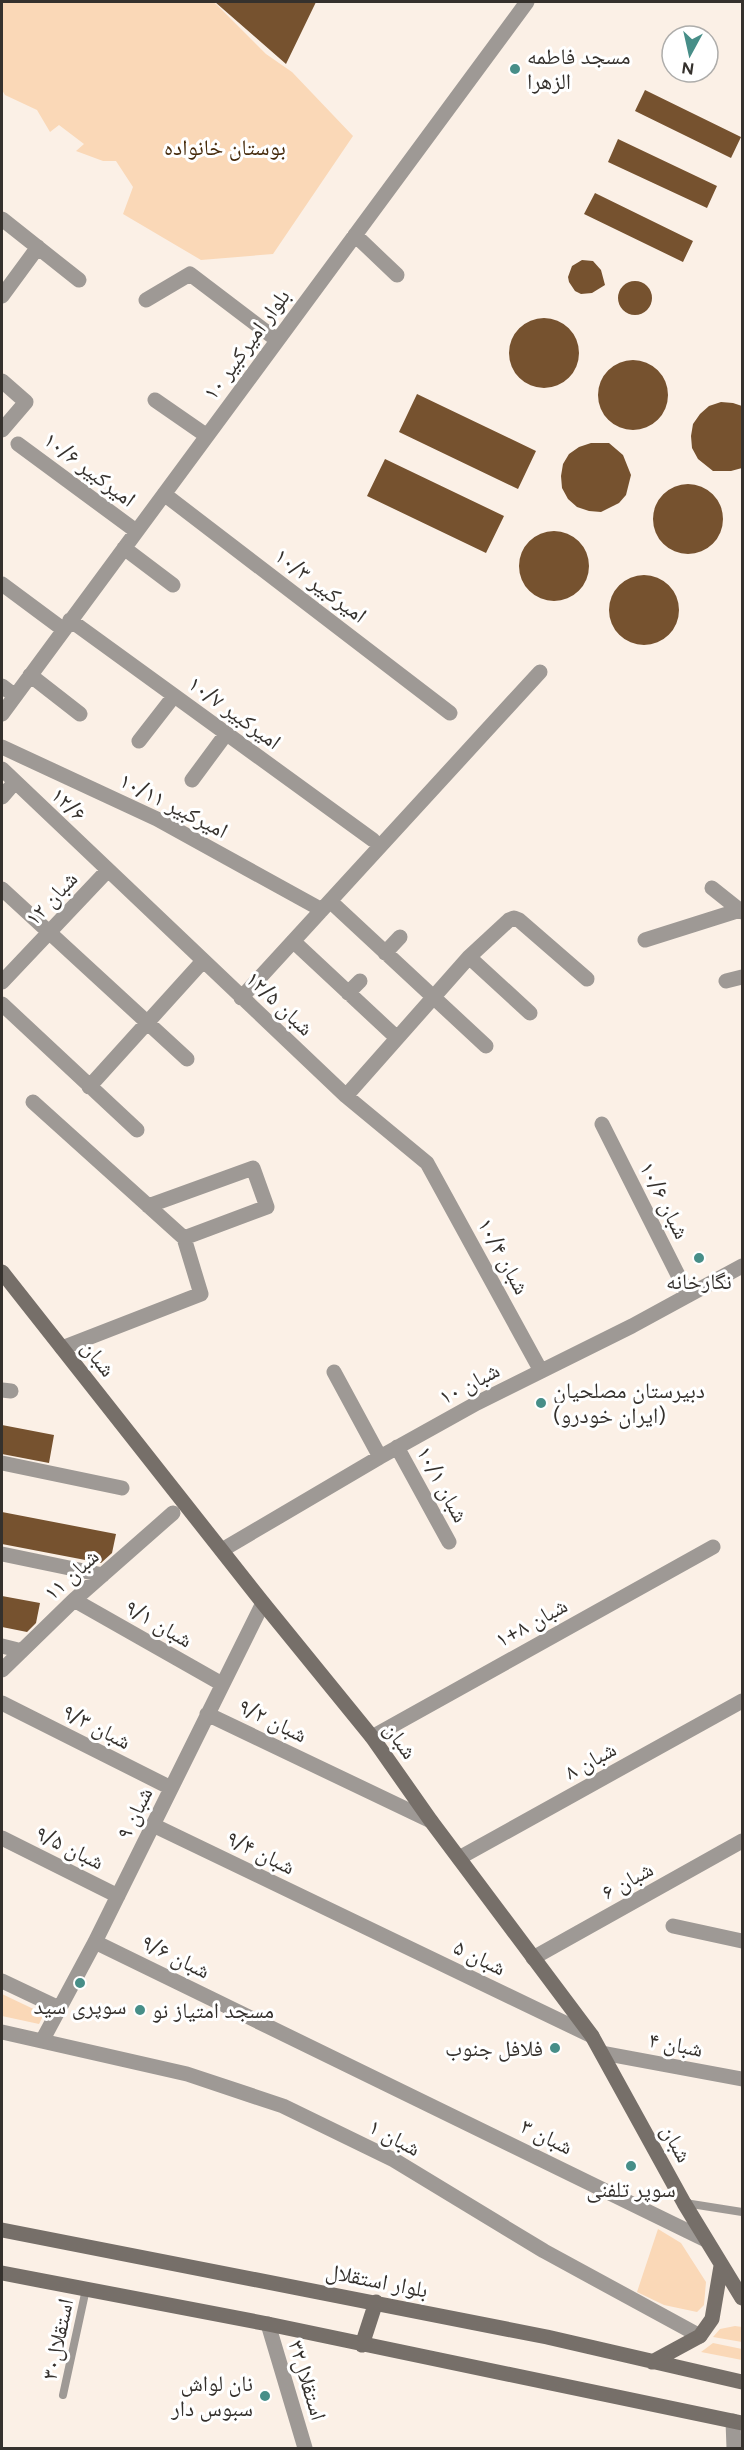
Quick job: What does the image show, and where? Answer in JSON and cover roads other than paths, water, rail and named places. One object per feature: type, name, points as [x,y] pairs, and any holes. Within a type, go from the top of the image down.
[{"type":"main road","name":"شبان","points":[[2,1272],[263,1604],[372,1737],[431,1821],[592,2036],[684,2203],[742,2298]]},
{"type":"main road","name":"بلوار استقلال","points":[[2,2230],[548,2337],[742,2382]]},
{"type":"main road","points":[[652,2362],[700,2336],[712,2319],[721,2266]]},
{"type":"main road","points":[[2,2273],[268,2324],[738,2422]]},
{"type":"main road","points":[[362,2345],[376,2302]]},
{"type":"street","name":"۱۰ بلوار امیرکبیر","points":[[2,714],[527,2]]},
{"type":"street","points":[[2,219],[79,280]]},
{"type":"street","points":[[355,235],[397,275]]},
{"type":"street","points":[[2,296],[38,247]]},
{"type":"street","points":[[146,300],[190,274],[277,340]]},
{"type":"street","points":[[2,381],[26,402],[2,430]]},
{"type":"street","points":[[155,400],[207,436]]},
{"type":"street","name":"۱۰/۶ امیرکبیر","points":[[18,444],[136,531]]},
{"type":"street","name":"۱۰/۳ امیرکبیر","points":[[164,494],[450,713]]},
{"type":"street","points":[[124,548],[173,585]]},
{"type":"street","name":"۱۰/۷ امیرکبیر","points":[[2,584],[174,696],[373,840]]},
{"type":"street","points":[[241,998],[540,672]]},
{"type":"street","points":[[30,675],[80,714]]},
{"type":"street","points":[[2,686],[15,696]]},
{"type":"street","points":[[139,741],[174,696]]},
{"type":"street","points":[[192,780],[226,734]]},
{"type":"street","name":"۱۰/۱۱ امیرکبیر","points":[[2,747],[157,819],[326,905],[385,953],[486,1046]]},
{"type":"street","name":"۱۲/۶","points":[[2,770],[108,870]]},
{"type":"street","points":[[2,798],[14,783]]},
{"type":"street","name":"۱۲ شبان","points":[[2,982],[108,870]]},
{"type":"street","name":"۱۲/۵ شبان","points":[[108,870],[346,1096],[427,1162]]},
{"type":"street","points":[[712,888],[741,911]]},
{"type":"street","points":[[2,889],[187,1059]]},
{"type":"street","points":[[645,940],[741,911]]},
{"type":"street","points":[[346,1096],[469,957],[514,918],[587,979]]},
{"type":"street","points":[[385,953],[400,937]]},
{"type":"street","points":[[293,941],[397,1038]]},
{"type":"street","points":[[469,957],[530,1013]]},
{"type":"street","points":[[89,1087],[145,1022],[203,961]]},
{"type":"street","points":[[726,981],[742,977]]},
{"type":"street","points":[[348,993],[360,981]]},
{"type":"street","points":[[2,1004],[136,1130]]},
{"type":"street","points":[[33,1102],[184,1238],[201,1294],[62,1348]]},
{"type":"street","name":"۱۰/۶ شبان","points":[[602,1124],[688,1295]]},
{"type":"street","name":"۱۰/۴ شبان","points":[[427,1162],[541,1371]]},
{"type":"street","points":[[148,1206],[252,1168],[267,1207],[184,1238]]},
{"type":"street","name":"۱۰ شبان","points":[[222,1550],[477,1403],[742,1266]]},
{"type":"street","points":[[334,1372],[380,1457]]},
{"type":"street","name":"۱۰/۱ شبان","points":[[397,1448],[449,1542]]},
{"type":"street","points":[[2,1463],[123,1488]]},
{"type":"street","name":"۱۱ شبان","points":[[2,1670],[74,1600],[173,1513]]},
{"type":"street","name":"۱+۸ شبان","points":[[372,1737],[713,1547]]},
{"type":"street","points":[[2,1554],[103,1575]]},
{"type":"street","name":"۹/۱ شبان","points":[[74,1600],[222,1684]]},
{"type":"street","name":"۹ شبان","points":[[42,2042],[95,1942],[263,1604]]},
{"type":"street","points":[[2,1646],[22,1651]]},
{"type":"street","name":"۸ شبان","points":[[459,1858],[742,1701]]},
{"type":"street","name":"۹/۳ شبان","points":[[2,1703],[171,1788]]},
{"type":"street","name":"۹/۲ شبان","points":[[207,1714],[431,1821]]},
{"type":"street","name":"۹/۴ شبان","points":[[153,1825],[348,1919]]},
{"type":"street","name":"۹/۵ شبان","points":[[2,1838],[118,1896]]},
{"type":"street","name":"۶ شبان","points":[[533,1958],[742,1841]]},
{"type":"street","name":"۵ شبان","points":[[348,1919],[592,2036]]},
{"type":"street","points":[[673,1926],[742,1941]]},
{"type":"street","name":"۹/۶ شبان","points":[[95,1942],[368,2073]]},
{"type":"street","points":[[2,1981],[58,2008]]},
{"type":"street","name":"۱ شبان","points":[[2,2032],[187,2074],[283,2106],[394,2160],[544,2251],[700,2336]]},
{"type":"street","name":"۴ شبان","points":[[602,2053],[742,2079]]},
{"type":"street","name":"۳ شبان","points":[[368,2073],[706,2240]]},
{"type":"street","name":"استقلال۳۲","points":[[268,2324],[305,2448]]},
{"type":"street","points":[[734,2448],[738,2422]]},
{"type":"lane","points":[[684,2203],[742,2212]]},
{"type":"lane","name":"استقلال۳۰","points":[[63,2396],[86,2289]]},
{"type":"place","name":"مسجد فاطمه الزهرا","points":[[515,69]]},
{"type":"place","name":"نگارخانه","points":[[699,1258]]},
{"type":"place","name":"دبیرستان مصلحیان (ایران خودرو)","points":[[541,1403]]},
{"type":"place","name":"سوپری سید","points":[[80,1983]]},
{"type":"place","name":"مسجد امتیاز نو","points":[[140,2010]]},
{"type":"place","name":"فلافل جنوب","points":[[555,2048]]},
{"type":"place","name":"سوپر تلفنی","points":[[631,2166]]},
{"type":"place","name":"نان لواش سبوس دار","points":[[265,2396]]},
{"type":"park label","name":"بوستان خانواده","points":[[225,147]]}]
